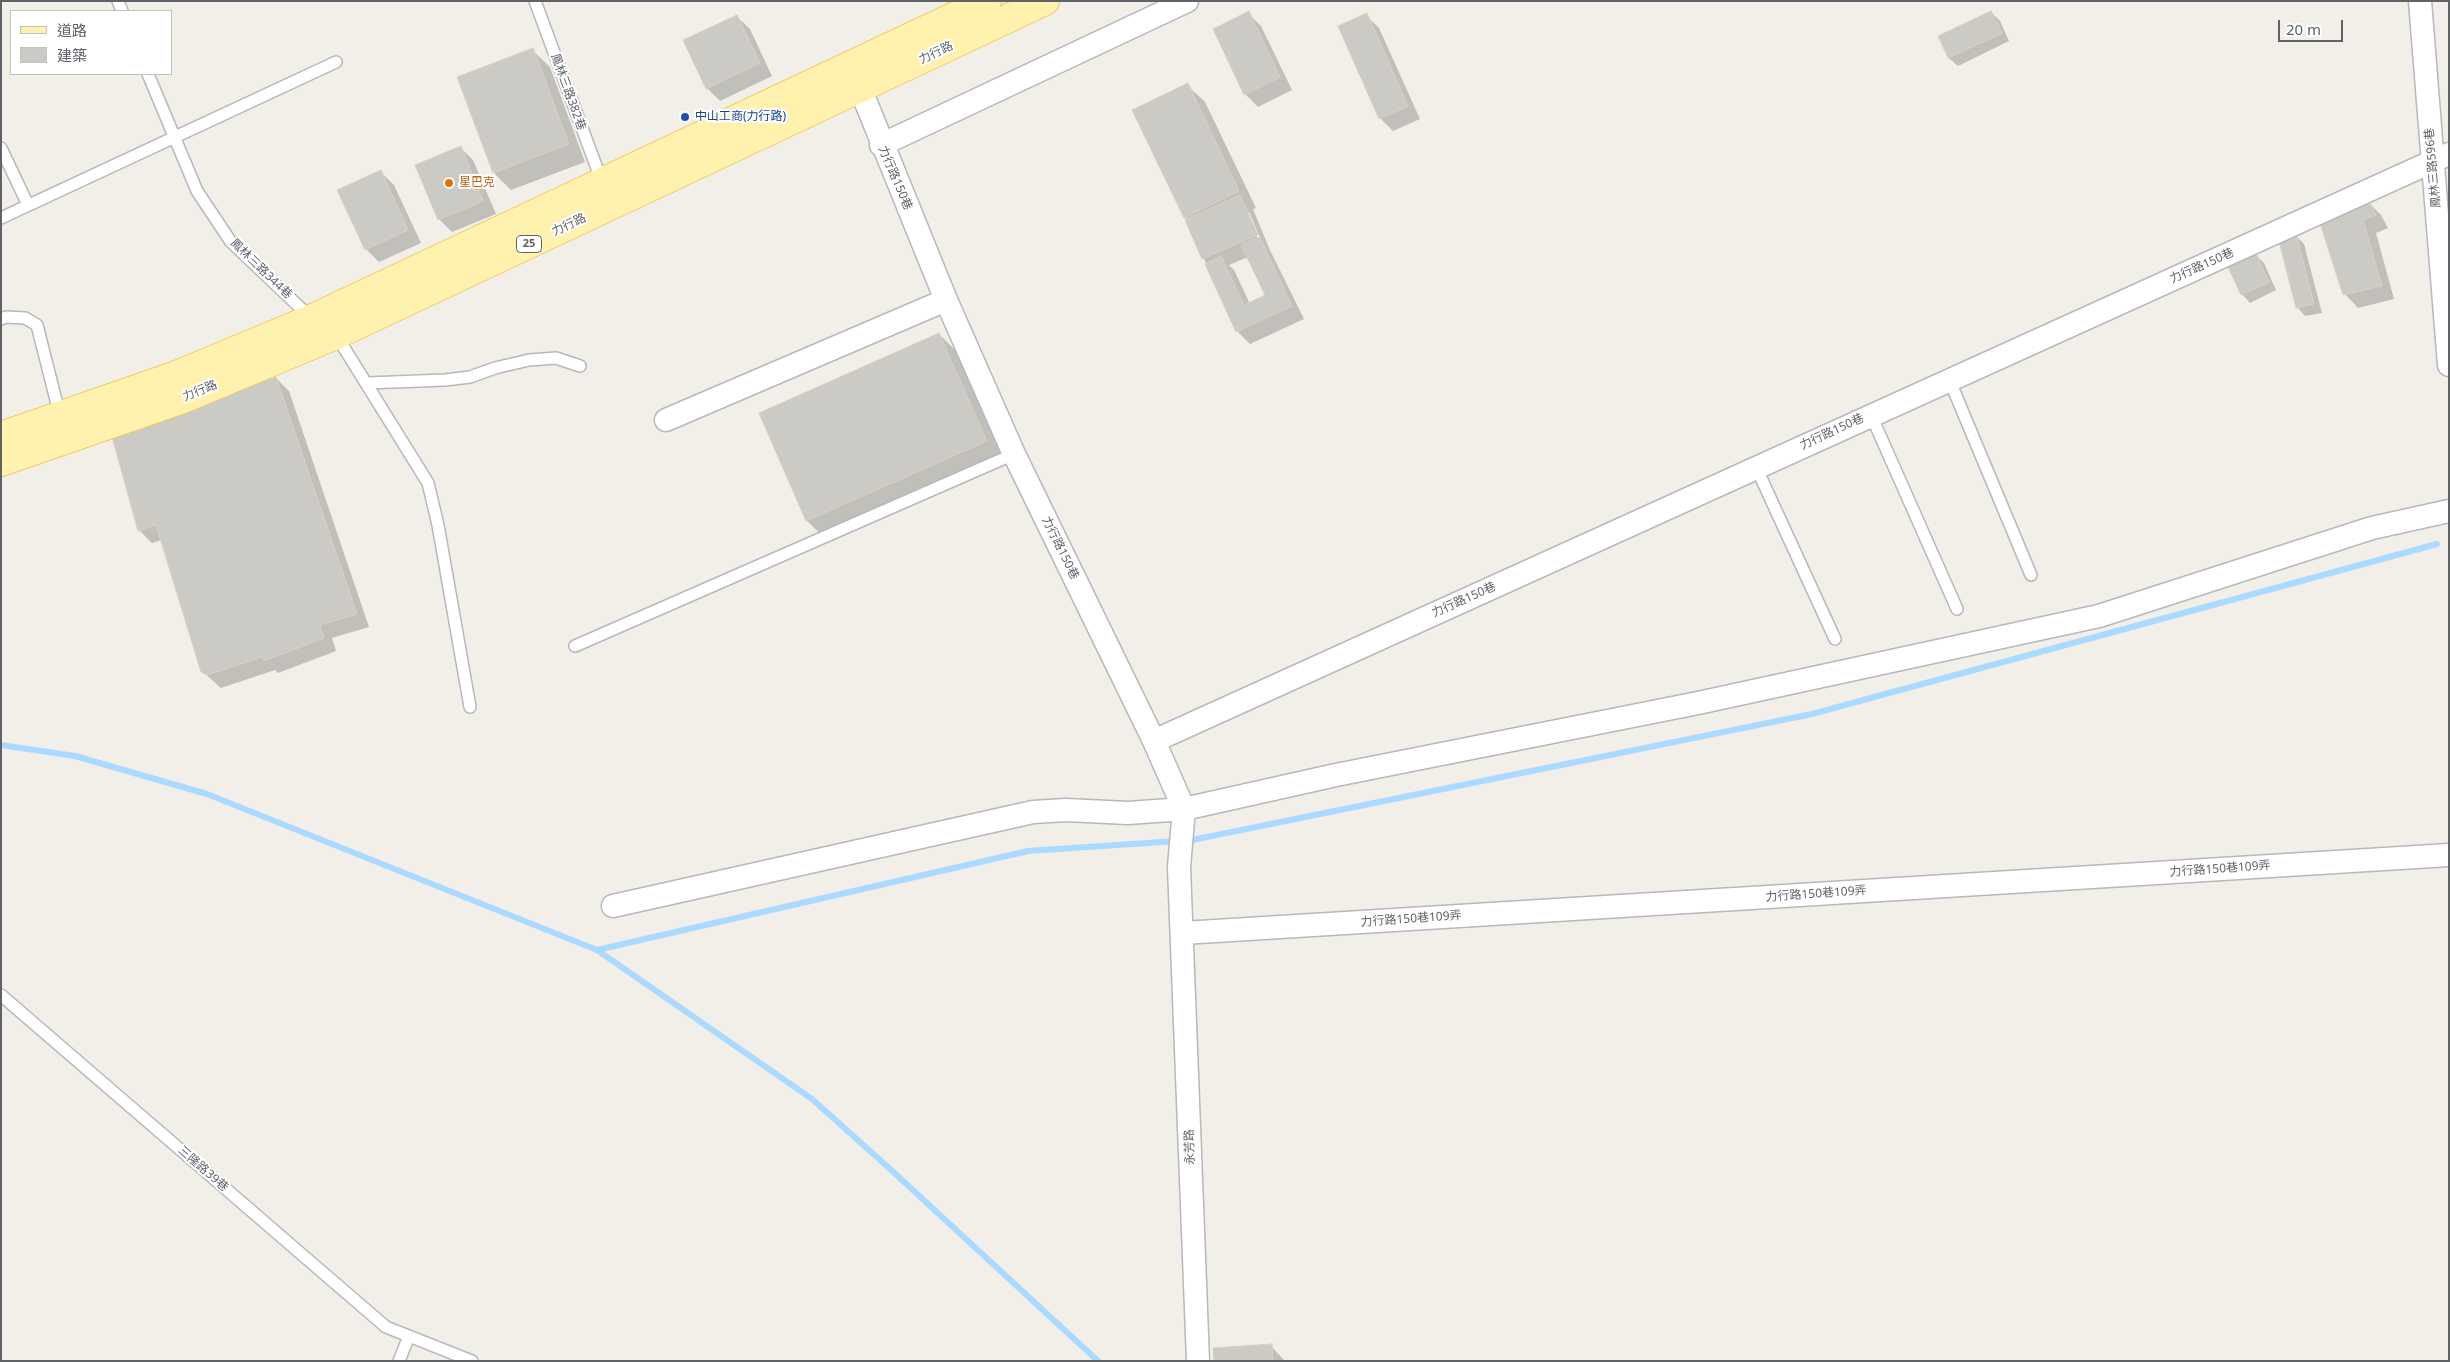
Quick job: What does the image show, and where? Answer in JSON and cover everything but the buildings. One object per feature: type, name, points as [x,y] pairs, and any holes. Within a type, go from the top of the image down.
[{"type":"main road","name":"力行路","points":[[1,462],[64,427],[174,376],[324,327],[855,77],[987,1]]},
{"type":"main road","name":"力行路","points":[[324,327],[602,182],[855,77],[1045,1]]},
{"type":"main road","name":"力行路","points":[[1,436],[64,427]]},
{"type":"street","points":[[881,145],[1187,1]]},
{"type":"street","name":"鳳林三路596巷","points":[[2420,1],[2440,158],[2449,365]]},
{"type":"street","name":"力行路150巷","points":[[855,77],[881,145],[946,300],[1014,454],[1154,741],[2440,158]]},
{"type":"street","points":[[666,420],[946,300]]},
{"type":"street","points":[[613,906],[1033,812],[1066,810],[1128,813],[1184,809],[1336,775],[1698,702],[2099,616],[2372,528],[2449,511]]},
{"type":"street","points":[[1154,741],[1184,809],[1179,867],[1183,933]]},
{"type":"street","name":"力行路150巷109弄","points":[[1183,933],[2449,855]]},
{"type":"street","name":"永芳路","points":[[1183,933],[1198,1361]]},
{"type":"lane","name":"鳳林三路382巷","points":[[535,1],[602,182]]},
{"type":"lane","points":[[1,218],[336,62]]},
{"type":"lane","name":"鳳林三路344巷","points":[[148,75],[197,191],[231,242],[324,327],[367,383],[428,483],[438,525],[470,707]]},
{"type":"lane","points":[[1,148],[28,205]]},
{"type":"lane","points":[[1,319],[6,317],[25,318],[37,326],[64,427]]},
{"type":"lane","points":[[367,383],[445,380],[470,377],[495,368],[529,360],[556,358],[580,366]]},
{"type":"lane","points":[[1949,379],[2031,575]]},
{"type":"lane","points":[[1871,415],[1958,609]]},
{"type":"lane","points":[[575,646],[1014,454]]},
{"type":"lane","points":[[1756,467],[1835,639]]},
{"type":"lane","name":"三隆路39巷","points":[[1,995],[386,1327],[472,1361]]},
{"type":"lane","points":[[399,1361],[409,1336]]},
{"type":"waterway","points":[[597,950],[1028,851],[1192,840],[1812,714],[2437,544]]},
{"type":"waterway","points":[[1,745],[75,756],[207,794],[597,950],[812,1099],[1098,1361]]},
{"type":"place","name":"中山工商(力行路)","points":[[685,117]]},
{"type":"place","name":"星巴克","points":[[449,183]]}]
